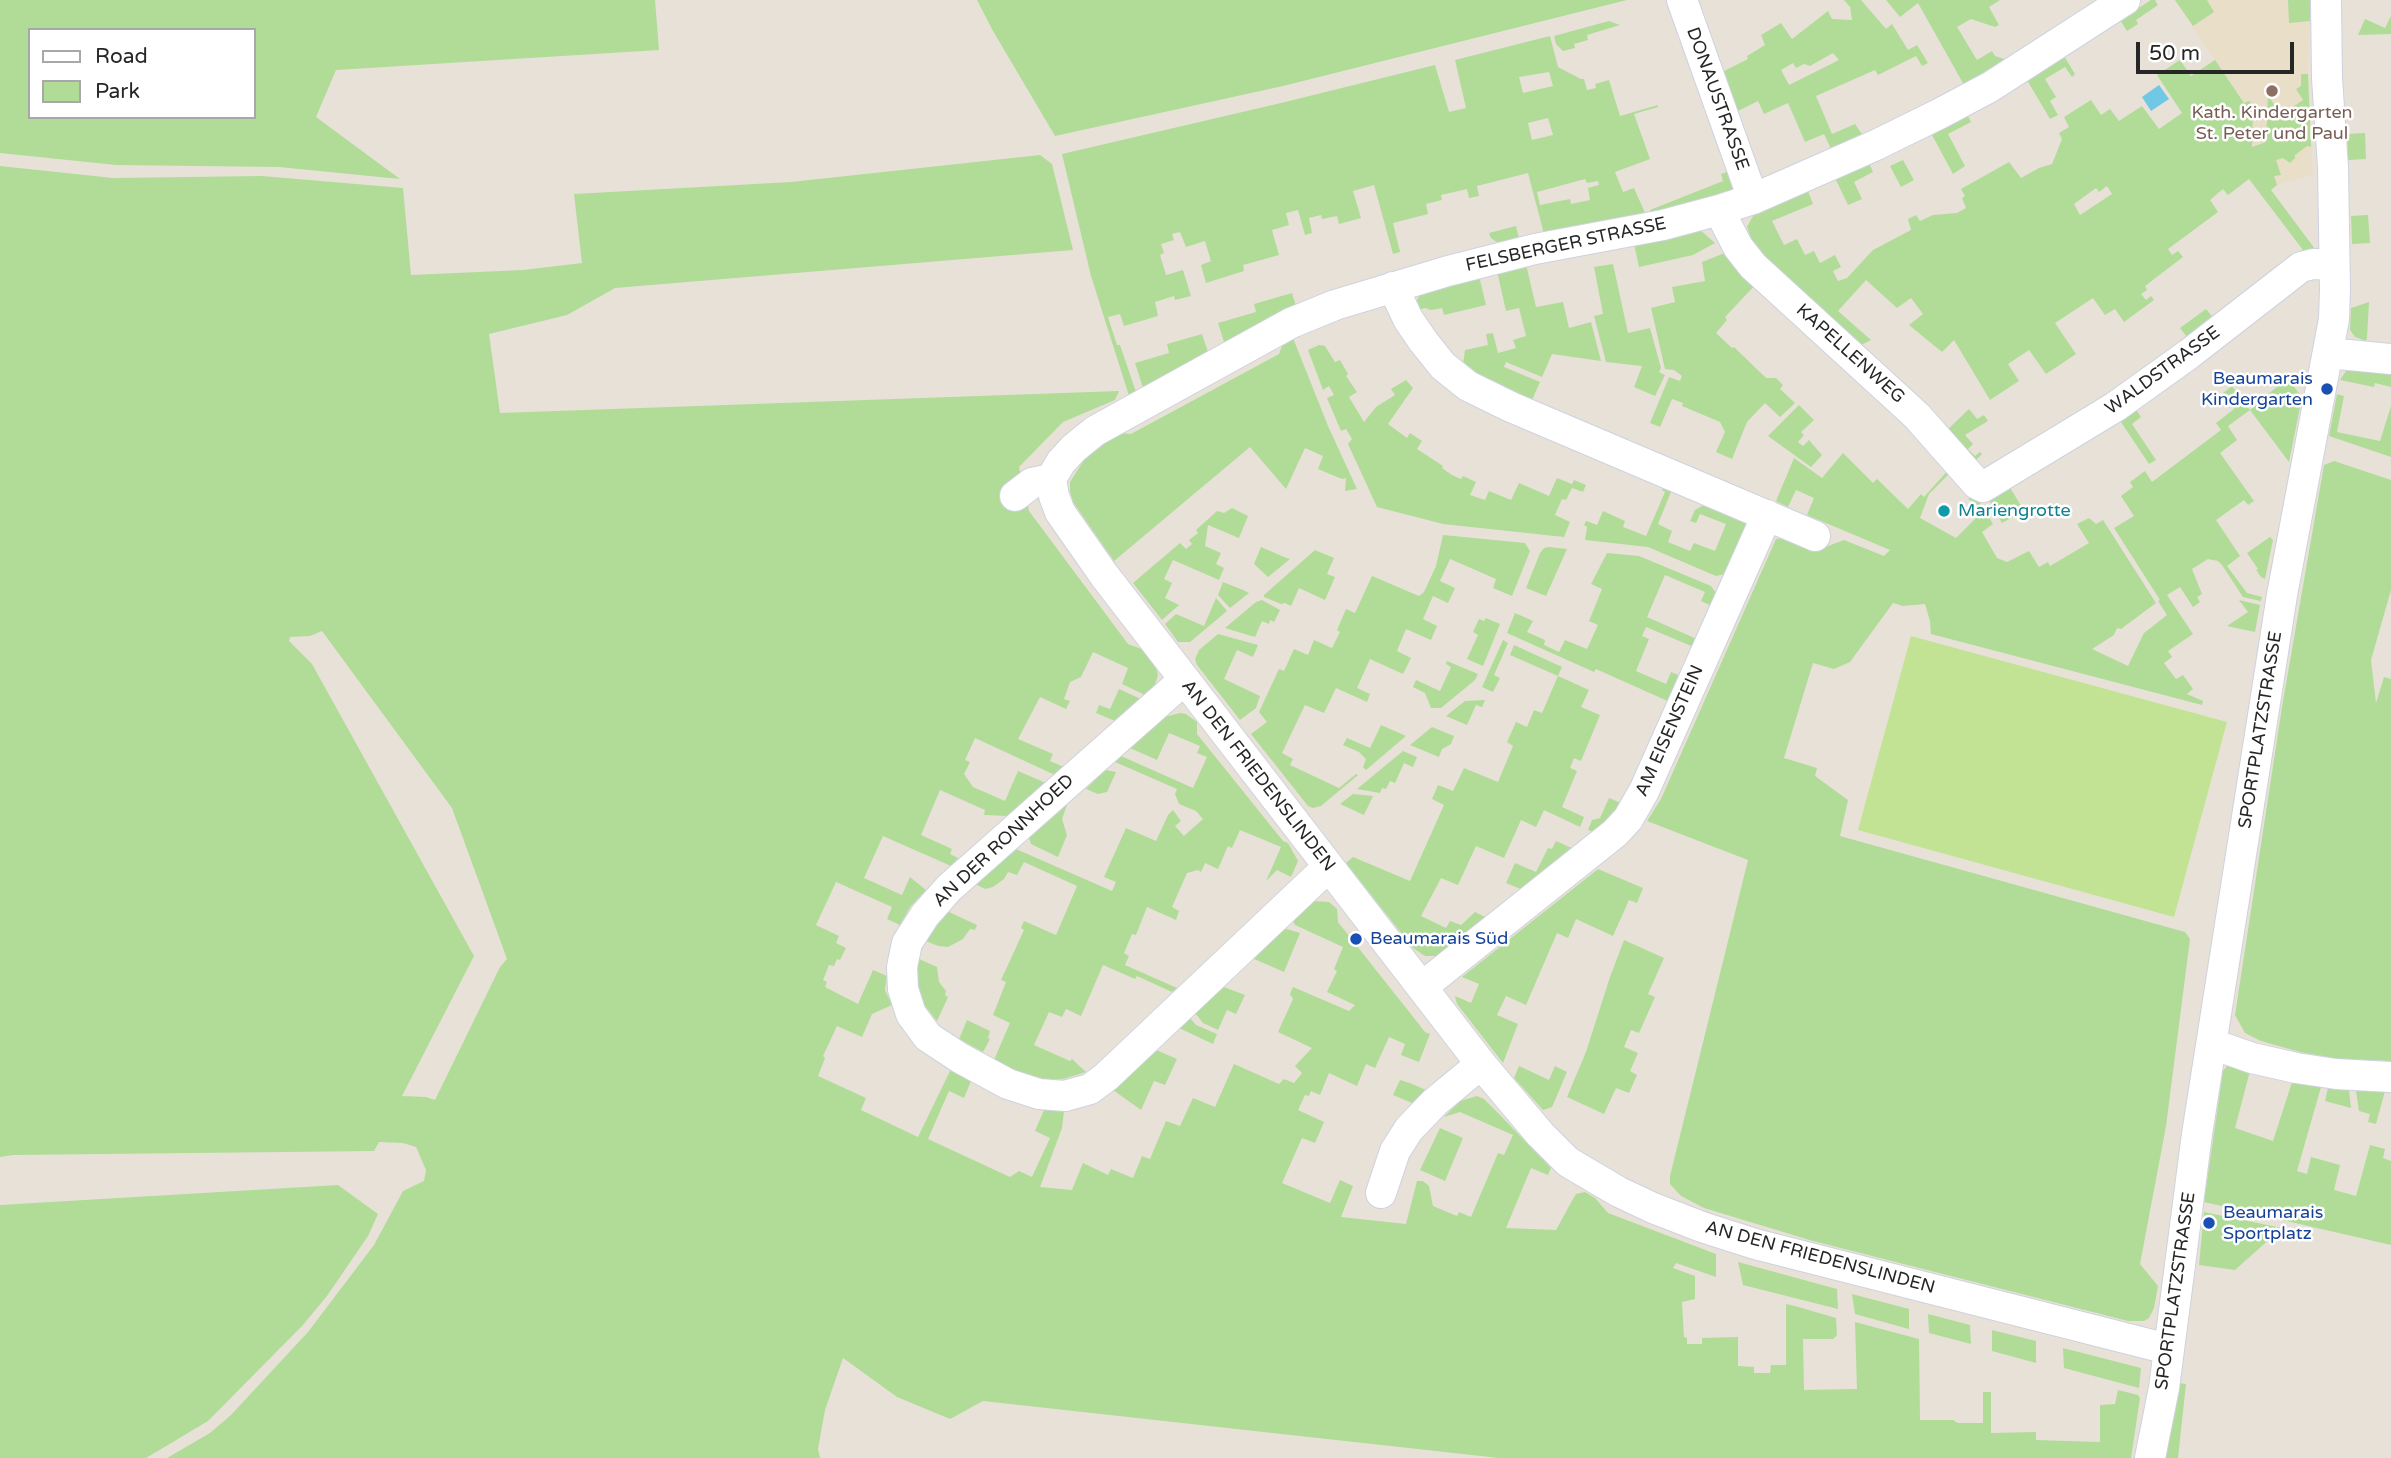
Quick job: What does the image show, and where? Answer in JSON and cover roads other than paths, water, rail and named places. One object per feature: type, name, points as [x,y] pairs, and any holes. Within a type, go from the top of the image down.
[{"type":"street","name":"DONAUSTRASSE","points":[[1682,0],[1753,198]]},
{"type":"street","name":"FELSBERGER STRASSE","points":[[1051,479],[1060,462],[1095,431],[1290,323],[1393,286],[1535,249],[1663,225],[1753,198],[1876,145],[1990,87],[2125,0]]},
{"type":"street","name":"SPORTPLATZSTRASSE","points":[[2150,1458],[2159,1415],[2212,1044],[2282,594],[2334,319],[2326,0]]},
{"type":"street","name":"KAPELLENWEG","points":[[1719,210],[1738,247],[1753,266],[1917,415],[1977,484],[1983,487],[1990,485]]},
{"type":"street","name":"WALDSTRASSE","points":[[1990,485],[2115,407],[2199,347],[2301,267],[2313,264],[2334,265]]},
{"type":"street","points":[[1393,286],[1408,318],[1423,341],[1443,366],[1468,386],[1511,408],[1815,536]]},
{"type":"street","points":[[2328,353],[2391,359]]},
{"type":"street","points":[[1015,496],[1032,483],[1051,479]]},
{"type":"street","name":"AN DEN FRIEDENSLINDEN","points":[[1051,479],[1060,512],[1104,575],[1481,1064],[1540,1134],[1568,1162],[1619,1192],[1653,1208],[1755,1244],[2168,1349]]},
{"type":"street","name":"AM EISENSTEIN","points":[[1422,987],[1615,833],[1628,819],[1644,791],[1767,515]]},
{"type":"street","name":"AN DER RONNHOED","points":[[1184,680],[949,888],[925,915],[907,943],[902,967],[903,989],[911,1014],[929,1037],[960,1058],[1008,1084],[1039,1094],[1065,1096],[1090,1089],[1116,1068],[1328,867]]},
{"type":"street","points":[[2212,1044],[2252,1058],[2296,1068],[2336,1074],[2391,1077]]},
{"type":"street","points":[[1381,1193],[1395,1151],[1409,1129],[1435,1102],[1481,1064]]},
{"type":"water","points":[[2159,85],[2169,99],[2151,111],[2142,97]]},
{"type":"place","name":"Kath. Kindergarten St. Peter und Paul","points":[[2272,91]]},
{"type":"place","name":"Beaumarais Kindergarten","points":[[2327,389]]},
{"type":"place","name":"Mariengrotte","points":[[1944,511]]},
{"type":"place","name":"Beaumarais Süd","points":[[1356,939]]},
{"type":"place","name":"Beaumarais Sportplatz","points":[[2209,1223]]}]
